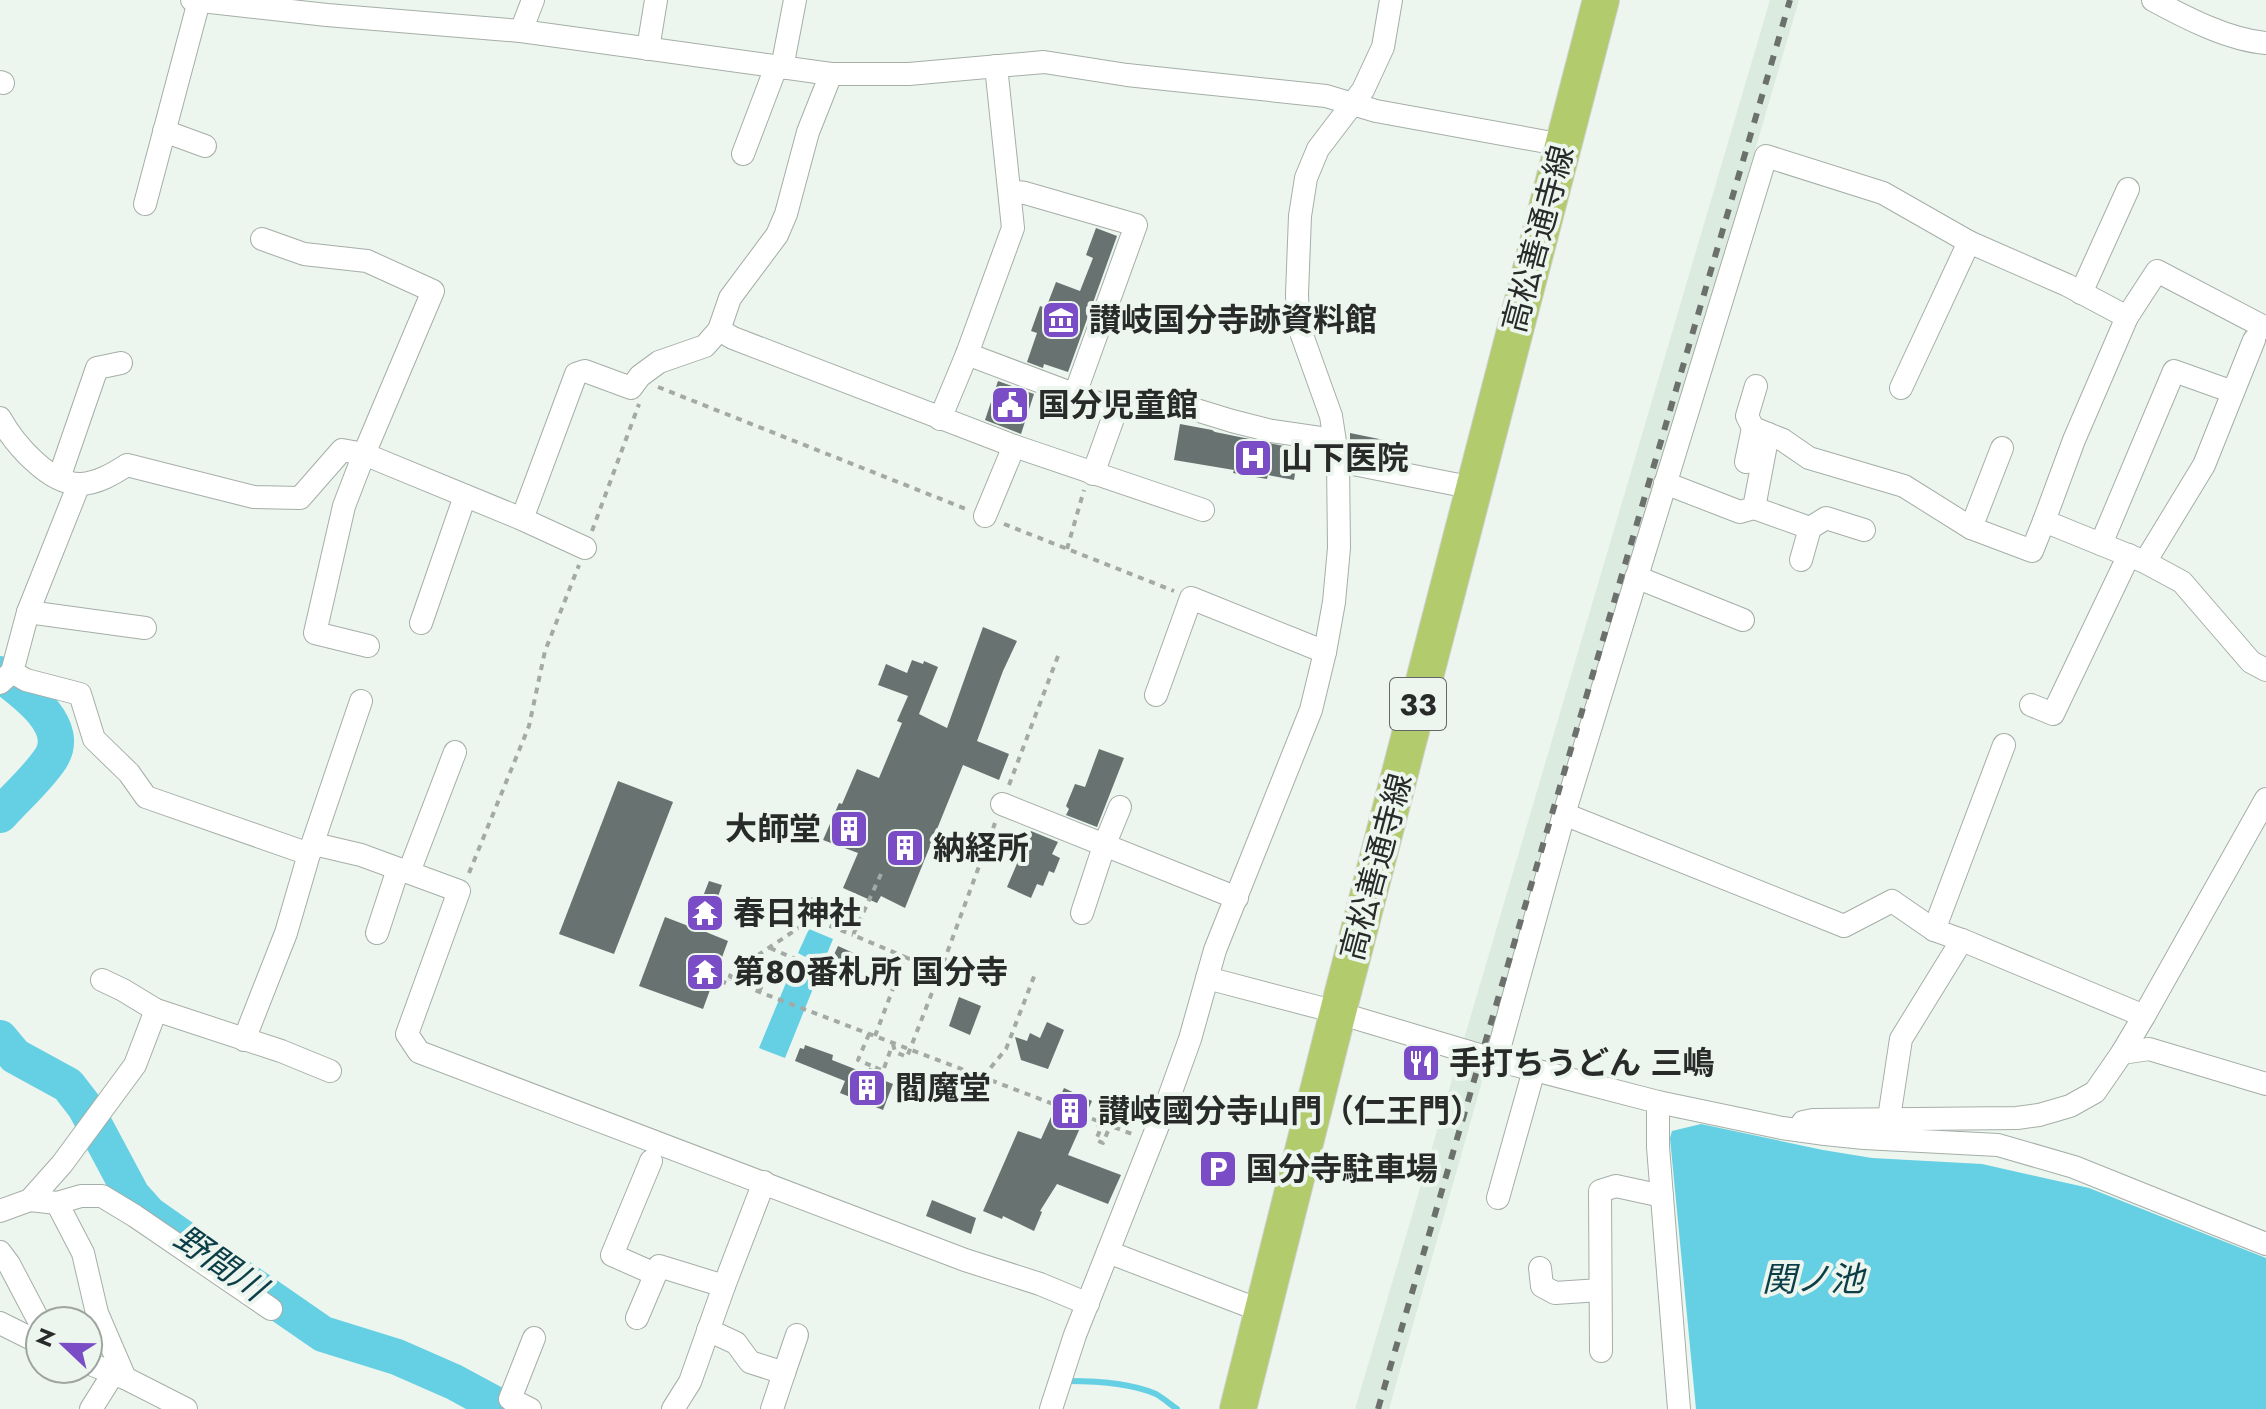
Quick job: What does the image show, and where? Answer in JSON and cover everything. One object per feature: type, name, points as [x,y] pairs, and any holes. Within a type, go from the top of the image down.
[{"type":"main road","name":"高松善通寺線","points":[[1238,1409],[1337,1013],[1601,0]]},
{"type":"street","points":[[192,0],[329,7],[831,74],[909,74],[1044,62],[1127,75],[1326,96],[1376,111],[1563,145]]},
{"type":"street","points":[[521,31],[533,0]]},
{"type":"street","points":[[648,49],[656,0]]},
{"type":"street","points":[[743,154],[779,67],[795,0]]},
{"type":"street","points":[[1051,1409],[1190,1039],[1215,950],[1311,710],[1325,652],[1339,548],[1336,450],[1331,416],[1298,324],[1300,216],[1306,178],[1318,149],[1363,90],[1383,47],[1391,0]]},
{"type":"street","points":[[2153,0],[2240,39],[2266,43]]},
{"type":"street","points":[[145,204],[199,1]]},
{"type":"street","points":[[940,419],[1013,228],[996,66]]},
{"type":"street","points":[[522,519],[576,374],[585,371],[635,382],[659,362],[705,346],[719,330],[730,298],[777,235],[786,214],[808,132],[831,74]]},
{"type":"street","points":[[164,131],[205,146]]},
{"type":"street","points":[[1496,1060],[1564,814],[1766,156],[1883,193],[1969,242],[2127,317]]},
{"type":"street","points":[[2081,293],[2128,189]]},
{"type":"street","points":[[1010,191],[1136,225],[1075,394]]},
{"type":"street","points":[[262,239],[304,254],[367,261],[433,291],[344,506],[315,633],[368,646]]},
{"type":"street","points":[[1901,388],[1969,242]]},
{"type":"street","points":[[1756,386],[1747,416],[1761,431],[1783,440],[1809,458],[1904,486],[1971,528],[2032,551],[2074,440],[2127,317],[2157,271],[2260,334],[2204,465],[2137,559],[2053,714],[2031,705]]},
{"type":"street","points":[[719,330],[940,419],[1203,510]]},
{"type":"street","points":[[967,354],[1116,410],[1161,410],[1180,405],[1474,488]]},
{"type":"street","points":[[121,363],[97,368],[69,481],[7,677],[80,694],[94,739],[129,773],[146,797],[311,849],[361,855],[459,891],[407,1034],[419,1052],[1088,1304]]},
{"type":"street","points":[[2101,544],[2174,371],[2233,392]]},
{"type":"street","points":[[1093,474],[1116,410]]},
{"type":"street","points":[[0,418],[11,438],[33,461],[69,481],[106,478],[127,465],[254,497],[300,498],[342,450],[364,454],[585,548]]},
{"type":"street","points":[[1754,508],[1761,431]]},
{"type":"street","points":[[1746,462],[1761,431]]},
{"type":"street","points":[[985,516],[1014,446]]},
{"type":"street","points":[[1971,528],[2002,448]]},
{"type":"street","points":[[1665,483],[1740,512],[1754,508],[1810,528]]},
{"type":"street","points":[[421,623],[465,496]]},
{"type":"street","points":[[1801,560],[1810,528],[1826,518],[1864,530]]},
{"type":"street","points":[[2044,521],[2137,559],[2182,582],[2251,662],[2266,670]]},
{"type":"street","points":[[1636,577],[1743,620]]},
{"type":"street","points":[[1156,695],[1191,598],[1325,652]]},
{"type":"street","points":[[28,612],[145,628]]},
{"type":"street","points":[[244,1040],[286,933],[361,701]]},
{"type":"street","points":[[1934,930],[2004,745]]},
{"type":"street","points":[[377,933],[455,752]]},
{"type":"street","points":[[1782,1128],[1813,1120],[2017,1118],[2070,1106],[2095,1092],[2144,1016],[2266,799]]},
{"type":"street","points":[[1002,804],[1237,898]]},
{"type":"street","points":[[1082,913],[1120,807]]},
{"type":"street","points":[[1564,814],[1844,926],[1892,901],[1934,930],[2144,1016]]},
{"type":"street","points":[[1889,1118],[1901,1039],[1962,940]]},
{"type":"street","points":[[1207,978],[1496,1060],[1658,1102],[1782,1128],[1864,1138],[1998,1145],[2074,1167],[2266,1244]]},
{"type":"street","points":[[102,980],[156,1010],[281,1051],[330,1071]]},
{"type":"street","points":[[30,1200],[62,1164],[135,1065],[156,1010]]},
{"type":"street","points":[[2122,1053],[2149,1049],[2266,1084]]},
{"type":"street","points":[[1498,1198],[1534,1070]]},
{"type":"street","points":[[1658,1102],[1658,1147],[1679,1409]]},
{"type":"street","points":[[651,1161],[612,1255],[655,1274]]},
{"type":"street","points":[[673,1409],[690,1382],[764,1182]]},
{"type":"street","points":[[1601,1351],[1600,1191],[1616,1186],[1662,1196]]},
{"type":"street","points":[[0,1211],[30,1200],[57,1203],[81,1196],[102,1196],[271,1309]]},
{"type":"street","points":[[57,1203],[83,1253],[97,1313],[119,1376]]},
{"type":"street","points":[[0,1252],[31,1305]]},
{"type":"street","points":[[1108,1252],[1262,1311]]},
{"type":"street","points":[[637,1318],[659,1266],[724,1286]]},
{"type":"street","points":[[1540,1268],[1542,1286],[1555,1293],[1600,1290]]},
{"type":"street","points":[[0,1323],[24,1335]]},
{"type":"street","points":[[708,1330],[736,1343],[750,1362],[784,1373]]},
{"type":"street","points":[[772,1409],[797,1335]]},
{"type":"street","points":[[530,1409],[510,1399],[534,1338]]},
{"type":"street","points":[[104,1370],[186,1409]]},
{"type":"street","points":[[91,1409],[119,1376]]},
{"type":"path","points":[[635,382],[652,385],[1191,598]]},
{"type":"path","points":[[459,891],[529,726],[545,651],[642,397],[635,382]]},
{"type":"path","points":[[1067,549],[1080,501],[1093,474]]},
{"type":"path","points":[[910,1050],[1058,656]]},
{"type":"path","points":[[853,935],[881,874]]},
{"type":"path","points":[[801,926],[813,898]]},
{"type":"path","points":[[821,922],[835,903]]},
{"type":"path","points":[[836,927],[848,910]]},
{"type":"path","points":[[737,983],[746,963],[812,919],[940,972]]},
{"type":"path","points":[[770,948],[798,960]]},
{"type":"path","points":[[893,1044],[883,1071],[858,1060],[905,957]]},
{"type":"path","points":[[718,976],[722,972],[731,976],[729,980],[759,992],[1100,1122],[1109,1126],[1103,1143],[1096,1140],[1100,1122]]},
{"type":"path","points":[[983,1077],[1006,1049],[1035,974]]},
{"type":"path","points":[[759,992],[764,981]]},
{"type":"path","points":[[869,1074],[872,1066]]},
{"type":"shaded area","points":[[1770,0],[1799,0],[1389,1409],[1355,1409]]},
{"type":"water","points":[[809,929],[833,939],[785,1058],[759,1048],[793,966],[805,970],[809,959],[798,953]]},
{"type":"water","name":"関ノ池","points":[[1701,1124],[1872,1158],[1982,1164],[2089,1188],[2266,1258],[2266,1409],[1696,1409],[1670,1138],[1672,1131]]},
{"type":"building","name":"讃岐国分寺跡資料館","points":[[1096,228],[1117,236],[1068,372],[1027,362],[1037,333],[1031,331],[1040,306],[1046,308],[1056,282],[1080,291],[1093,258],[1086,255]]},
{"type":"building","name":"国分児童館","points":[[998,381],[1034,394],[1021,434],[985,420]]},
{"type":"building","points":[[1180,424],[1299,449],[1294,480],[1268,475],[1267,479],[1174,460]]},
{"type":"building","points":[[1350,433],[1384,440],[1381,455],[1350,449]]},
{"type":"building","points":[[983,627],[1017,641],[977,741],[1009,754],[999,780],[963,765],[905,908],[881,896],[877,903],[843,888],[858,853],[823,840],[857,769],[879,778],[902,723],[897,721],[908,696],[878,685],[886,664],[907,673],[912,660],[938,667],[919,714],[947,728]]},
{"type":"building","points":[[1099,749],[1124,758],[1097,827],[1066,815],[1069,809],[1066,806],[1075,784],[1085,787]]},
{"type":"building","points":[[618,781],[673,802],[614,954],[559,934]]},
{"type":"building","points":[[1031,831],[1058,842],[1052,854],[1060,858],[1054,873],[1049,871],[1043,886],[1037,884],[1031,898],[1007,887]]},
{"type":"building","points":[[709,881],[722,885],[706,932],[728,941],[703,1009],[639,986],[665,917],[691,927]]},
{"type":"building","points":[[838,946],[860,956],[849,983],[826,972]]},
{"type":"building","points":[[763,961],[785,970],[778,985],[756,978]]},
{"type":"building","points":[[959,997],[981,1006],[970,1035],[949,1026]]},
{"type":"building","points":[[1047,1022],[1064,1030],[1048,1069],[1021,1060],[1015,1037],[1027,1041],[1030,1033],[1040,1038]]},
{"type":"building","points":[[805,1045],[833,1055],[832,1060],[893,1084],[883,1110],[840,1093],[845,1081],[795,1061],[800,1048],[804,1049]]},
{"type":"building","name":"手打ちうどん 三嶋","points":[[1417,1051],[1433,1056],[1424,1078],[1408,1071]]},
{"type":"building","points":[[1064,1088],[1092,1101],[1068,1155],[1121,1175],[1108,1204],[1057,1184],[1040,1211],[1034,1231],[1003,1216],[1002,1219],[983,1211],[1018,1131],[1041,1139]]},
{"type":"building","points":[[932,1200],[976,1218],[971,1234],[926,1216]]},
{"type":"waterway","name":"野間川","points":[[0,674],[42,710],[55,733],[56,746],[46,765],[0,815]]},
{"type":"waterway","name":"野間川","points":[[0,1038],[15,1056],[68,1085],[85,1107],[132,1195],[149,1214],[183,1238]]},
{"type":"waterway","name":"野間川","points":[[242,1278],[323,1334],[397,1357],[454,1382],[504,1409]]},
{"type":"waterway","points":[[1068,1381],[1135,1387],[1156,1394],[1177,1409]]},
{"type":"railway","points":[[1378,1409],[1790,0]]},
{"type":"place","name":"讃岐国分寺跡資料館","points":[[1061,320]]},
{"type":"place","name":"国分児童館","points":[[1010,405]]},
{"type":"place","name":"山下医院","points":[[1253,458]]},
{"type":"place","name":"大師堂","points":[[849,829]]},
{"type":"place","name":"納経所","points":[[905,848]]},
{"type":"place","name":"春日神社","points":[[705,913]]},
{"type":"place","name":"第80番札所 国分寺","points":[[705,972]]},
{"type":"place","name":"手打ちうどん 三嶋","points":[[1421,1063]]},
{"type":"place","name":"閻魔堂","points":[[867,1088]]},
{"type":"place","name":"讃岐國分寺山門（仁王門）","points":[[1070,1111]]},
{"type":"place","name":"国分寺駐車場","points":[[1218,1169]]}]
